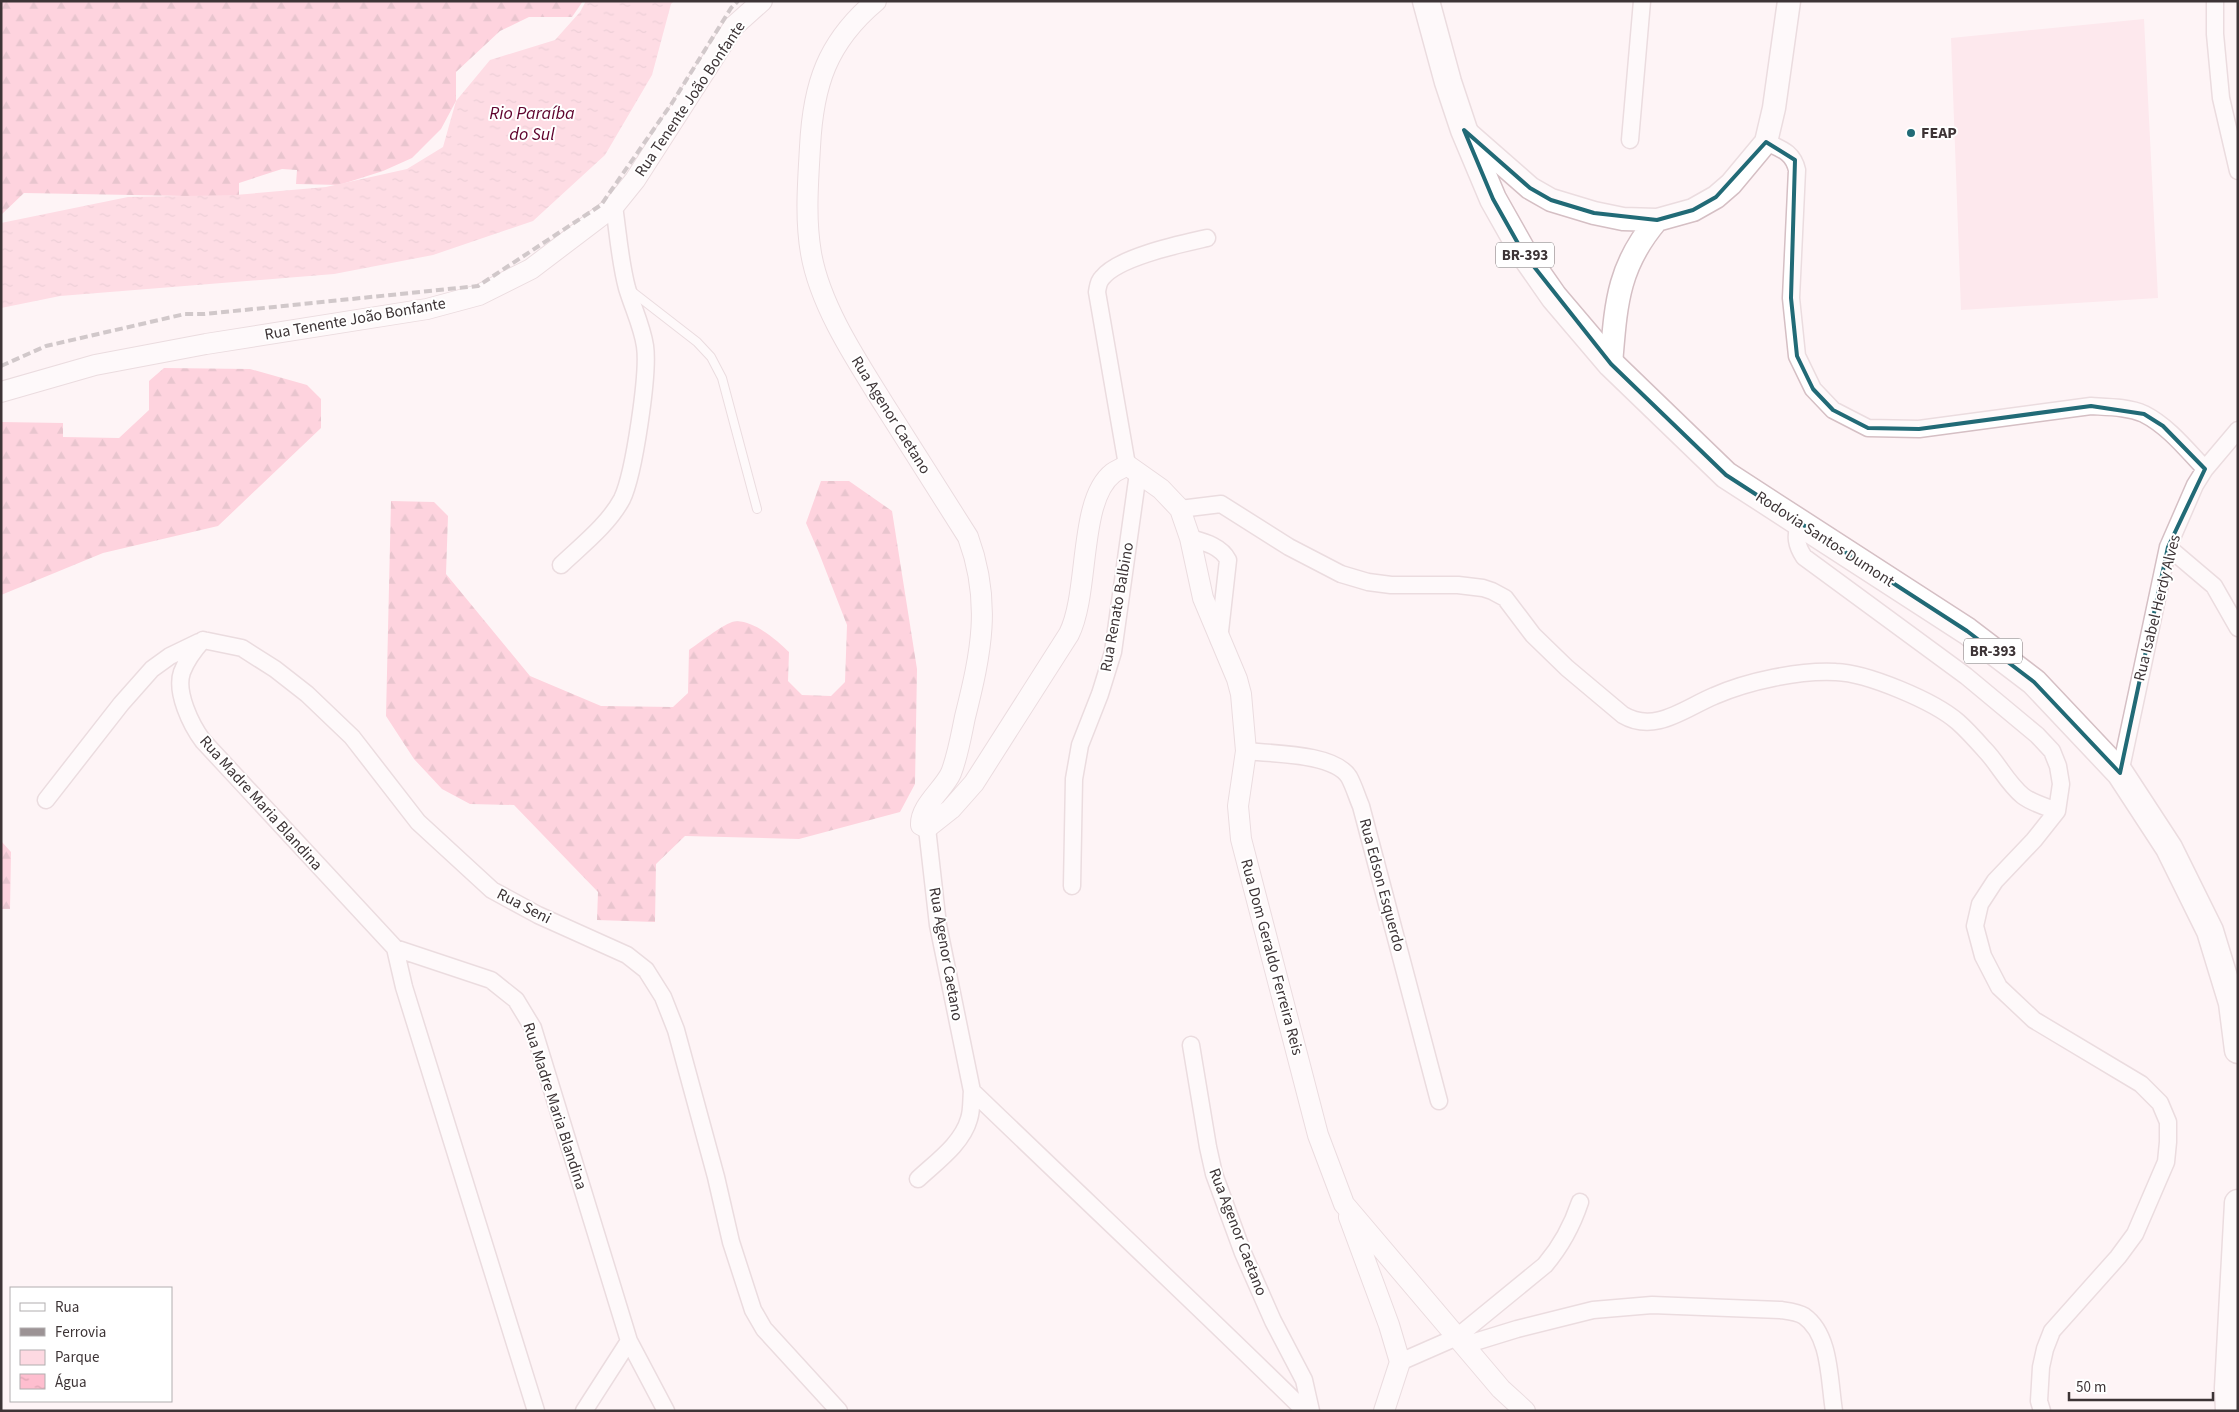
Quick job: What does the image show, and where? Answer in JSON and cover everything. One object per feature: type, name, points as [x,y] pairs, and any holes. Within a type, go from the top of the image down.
[{"type":"highway","name":"Rodovia Santos Dumont","points":[[1427,5],[1464,130],[1493,198],[1524,254],[1554,297],[1611,364],[1726,475],[1967,631],[2034,682],[2120,773],[2170,848],[2210,931],[2232,1003],[2238,1050]]},
{"type":"highway","points":[[2229,1411],[2228,1388],[2238,1203]]},
{"type":"main road","points":[[1464,130],[1530,188],[1551,200],[1594,214],[1623,219],[1657,220],[1693,210],[1716,197],[1744,170],[1766,142],[1774,108],[1789,1]]},
{"type":"main road","points":[[1611,364],[1616,313],[1622,282],[1628,264],[1640,240],[1657,220]]},
{"type":"street","name":"Rua Tenente João Bonfante","points":[[1,392],[95,365],[206,344],[427,309],[479,295],[531,269],[614,206],[645,164],[734,26],[762,1]]},
{"type":"street","name":"Rua Agenor Caetano","points":[[876,1],[856,18],[833,48],[816,94],[811,136],[807,203],[811,254],[827,302],[847,341],[968,537],[977,562],[982,589],[982,617],[977,667],[953,766],[946,782],[922,816],[921,825],[928,828],[938,925],[972,1091],[969,1119],[963,1133],[954,1145],[918,1179]]},
{"type":"street","points":[[1630,140],[1642,1]]},
{"type":"street","points":[[2215,1],[2215,34],[2221,98],[2238,171]]},
{"type":"street","points":[[1766,142],[1790,154],[1795,160],[1797,170],[1791,298],[1797,356],[1813,389],[1833,410],[1868,428],[1919,429],[2091,406],[2118,408],[2144,414],[2163,426],[2205,469]]},
{"type":"street","points":[[560,565],[611,516],[622,499],[628,482],[646,365],[642,331],[627,287],[614,206]]},
{"type":"street","name":"Rua Renato Balbino","points":[[1072,886],[1074,779],[1080,744],[1100,694],[1113,652],[1133,469],[1097,292],[1098,285],[1102,277],[1111,269],[1168,247],[1207,238]]},
{"type":"street","name":"Rua Isabel Herdy Alves","points":[[2120,773],[2168,547],[2195,485],[2205,469],[2238,430]]},
{"type":"street","points":[[928,828],[951,809],[974,783],[1069,634],[1076,620],[1079,604],[1090,513],[1103,485],[1113,473],[1133,469]]},
{"type":"street","name":"Rua Dom Geraldo Ferreira Reis","points":[[1133,469],[1161,489],[1180,509],[1190,538],[1198,583],[1241,694],[1246,751],[1238,806],[1241,839],[1318,1135],[1344,1204],[1501,1389],[1525,1411]]},
{"type":"street","points":[[1180,509],[1221,504],[1289,547],[1341,574],[1368,582],[1458,585],[1492,591],[1505,598],[1533,635],[1567,668],[1623,715],[1632,720],[1648,722],[1664,719],[1682,714],[1714,696],[1766,680],[1809,672],[1839,672],[1889,684],[1957,720],[1986,750],[2022,796],[2057,811]]},
{"type":"street","points":[[1798,523],[1796,541],[1804,557],[1966,676],[2037,735],[2052,752],[2058,766],[2061,784],[2057,811],[2034,840],[1995,881],[1980,904],[1975,926],[1983,956],[1999,987],[2034,1020],[2140,1084],[2160,1103],[2168,1122],[2166,1162],[2135,1234],[2118,1257],[2052,1331],[2041,1367],[2039,1401],[2042,1411]]},
{"type":"street","points":[[1190,538],[1213,546],[1225,554],[1228,560],[1220,640]]},
{"type":"street","points":[[2168,547],[2214,586],[2238,628]]},
{"type":"street","points":[[46,800],[121,704],[152,669],[170,656],[204,640]]},
{"type":"street","name":"Rua Madre Maria Blandina","points":[[204,640],[190,655],[181,674],[187,714],[193,727],[208,746],[395,948],[491,980],[516,1000],[533,1028],[630,1341],[666,1411]]},
{"type":"street","name":"Rua Seni","points":[[204,640],[242,648],[307,694],[352,737],[418,822],[492,890],[538,915],[627,955],[646,970],[664,997],[676,1030],[731,1242],[753,1310],[764,1329],[839,1411]]},
{"type":"street","name":"Rua Edson Esquerdo","points":[[1246,751],[1316,758],[1333,764],[1348,776],[1361,806],[1439,1101]]},
{"type":"street","name":"Rua Madre Maria Blandina","points":[[395,948],[404,987],[536,1411]]},
{"type":"street","name":"Rua Agenor Caetano","points":[[1191,1045],[1214,1174],[1243,1253],[1273,1322],[1304,1380],[1311,1411]]},
{"type":"street","points":[[972,1091],[1196,1304],[1305,1411]]},
{"type":"street","points":[[1461,1341],[1558,1251],[1570,1231],[1580,1202]]},
{"type":"street","points":[[1344,1204],[1389,1325],[1400,1362],[1384,1411]]},
{"type":"street","points":[[1400,1362],[1461,1341],[1593,1310],[1652,1305],[1781,1310],[1802,1314],[1815,1326],[1824,1347],[1834,1411]]},
{"type":"street","points":[[584,1411],[630,1341]]},
{"type":"lane","points":[[627,287],[697,342],[711,357],[722,378],[757,509]]},
{"type":"highlighted area","points":[[1464,130],[1530,188],[1551,200],[1594,213],[1657,220],[1693,210],[1716,197],[1766,142],[1795,160],[1791,298],[1797,356],[1813,389],[1833,410],[1868,428],[1919,429],[2091,406],[2144,414],[2163,426],[2205,469],[2168,547],[2120,773],[2034,682],[1967,631],[1726,475],[1611,364],[1524,254],[1493,199]]},
{"type":"green space","points":[[1,1],[583,1],[572,17],[529,17],[500,31],[456,72],[456,101],[441,129],[412,158],[383,171],[339,185],[296,184],[297,170],[282,169],[239,183],[239,197],[24,193],[1,215]]},
{"type":"green space","points":[[2144,19],[2158,298],[1961,310],[1951,38]]},
{"type":"green space","points":[[164,368],[250,369],[307,385],[321,399],[321,428],[218,526],[103,553],[1,595],[1,422],[63,423],[63,437],[119,438],[149,410],[149,381]]},
{"type":"green space","points":[[821,481],[849,481],[892,511],[917,669],[915,784],[900,812],[799,839],[685,836],[656,864],[655,922],[597,920],[598,892],[514,805],[470,804],[442,789],[414,759],[386,716],[391,501],[434,502],[448,516],[446,574],[530,676],[601,706],[673,707],[688,693],[689,650],[722,627],[739,621],[755,626],[789,652],[788,681],[802,695],[831,696],[845,682],[847,625],[806,523]]},
{"type":"green space","points":[[1,841],[11,852],[10,909],[1,909]]},
{"type":"water","name":"Rio Paraíba do Sul","points":[[586,1],[674,1],[671,4],[652,75],[605,155],[533,221],[433,255],[334,274],[60,296],[1,308],[1,223],[128,197],[235,195],[326,187],[407,169],[443,147],[456,101],[490,60],[555,40],[580,12]]},
{"type":"railway","points":[[1,366],[46,346],[185,314],[205,314],[478,286],[601,205],[672,103],[731,8],[738,1]]},
{"type":"place","name":"FEAP","points":[[1911,133]]}]
